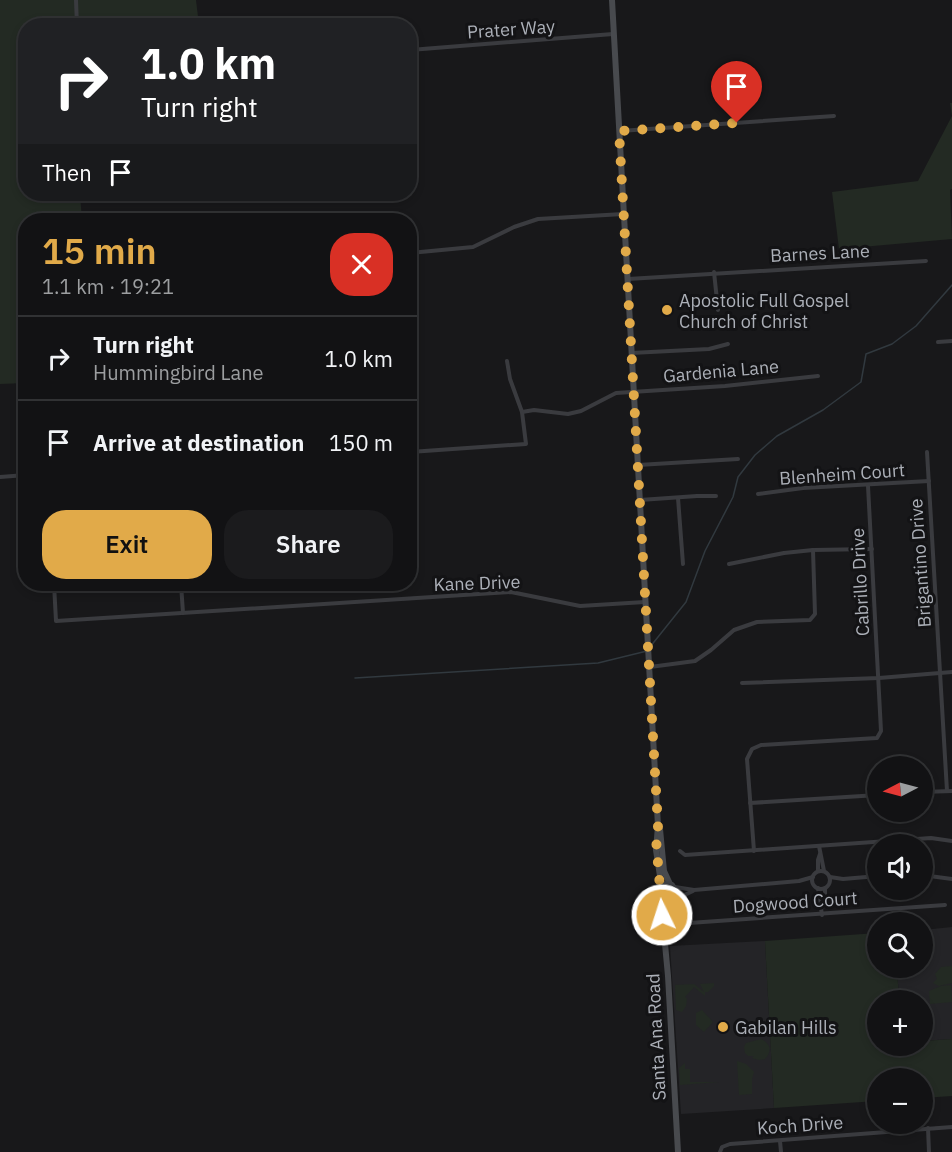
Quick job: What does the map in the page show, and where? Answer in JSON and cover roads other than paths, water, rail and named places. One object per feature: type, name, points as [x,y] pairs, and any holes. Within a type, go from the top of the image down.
[{"type":"street","points":[[76,0],[77,18]]},
{"type":"street","name":"Santa Ana Road","points":[[612,0],[658,826],[656,850],[660,876],[657,895],[663,919],[678,1152]]},
{"type":"street","name":"Prater Way","points":[[417,49],[614,34]]},
{"type":"street","points":[[619,131],[834,116]]},
{"type":"street","points":[[417,252],[473,247],[514,227],[538,219],[623,214]]},
{"type":"street","name":"Barnes Lane","points":[[627,279],[926,261]]},
{"type":"street","points":[[714,272],[718,310]]},
{"type":"street","points":[[938,342],[952,341]]},
{"type":"street","points":[[631,353],[709,349],[728,344]]},
{"type":"street","points":[[417,452],[526,444],[522,412],[510,379],[507,361]]},
{"type":"street","name":"Gardenia Lane","points":[[522,412],[534,410],[568,414],[581,411],[616,393],[725,386],[819,376]]},
{"type":"street","name":"Brigantino Drive","points":[[927,452],[940,672],[950,791]]},
{"type":"street","points":[[638,465],[738,459]]},
{"type":"street","points":[[0,477],[18,476]]},
{"type":"street","name":"Blenheim Court","points":[[758,494],[803,488],[929,481]]},
{"type":"street","name":"Cabrillo Drive","points":[[750,803],[747,759],[752,750],[761,745],[877,738],[881,731],[868,486]]},
{"type":"street","points":[[640,500],[716,496]]},
{"type":"street","points":[[678,498],[683,564]]},
{"type":"street","points":[[729,564],[784,553],[872,549]]},
{"type":"street","points":[[649,668],[695,661],[734,630],[757,622],[810,620],[816,614],[813,550]]},
{"type":"street","name":"Kane Drive","points":[[54,591],[56,621],[511,592],[580,606],[645,602]]},
{"type":"street","points":[[182,591],[183,613]]},
{"type":"street","points":[[742,683],[879,678],[952,672]]},
{"type":"street","points":[[933,792],[950,791]]},
{"type":"street","points":[[754,851],[750,803],[867,796]]},
{"type":"street","name":"Santa Ana Road","points":[[658,826],[661,833],[664,871],[677,893],[663,919]]},
{"type":"street","points":[[680,851],[685,855],[931,838],[952,842]]},
{"type":"street","points":[[819,846],[821,871]]},
{"type":"street","points":[[659,887],[663,884],[694,890],[799,881],[813,877],[821,871]]},
{"type":"street","points":[[821,871],[830,877],[843,879],[867,877]]},
{"type":"street","points":[[933,876],[952,879]]},
{"type":"street","points":[[813,877],[813,883]]},
{"type":"street","points":[[829,884],[830,877]]},
{"type":"street","points":[[818,888],[825,888],[843,879]]},
{"type":"street","points":[[799,881],[813,883],[818,888],[822,915]]},
{"type":"street","points":[[822,908],[825,904],[825,888]]},
{"type":"street","points":[[660,901],[672,901],[694,890]]},
{"type":"street","name":"Dogwood Court","points":[[684,919],[689,923],[945,905]]},
{"type":"street","name":"Koch Drive","points":[[933,1128],[952,1127]]},
{"type":"street","name":"Koch Drive","points":[[720,1152],[722,1146],[730,1144],[867,1133]]},
{"type":"street","points":[[928,1134],[929,1152]]},
{"type":"street","points":[[780,1141],[781,1152]]},
{"type":"waterway","points":[[650,647],[686,602],[705,551],[733,497],[738,477],[755,455],[777,436],[823,410],[861,382],[866,354],[892,344],[916,326],[952,285]]},
{"type":"waterway","points":[[355,678],[598,663],[647,651]]},
{"type":"place","name":"Apostolic Full Gospel Church of Christ","points":[[667,310]]},
{"type":"place","name":"Gabilan Hills","points":[[723,1027]]}]
